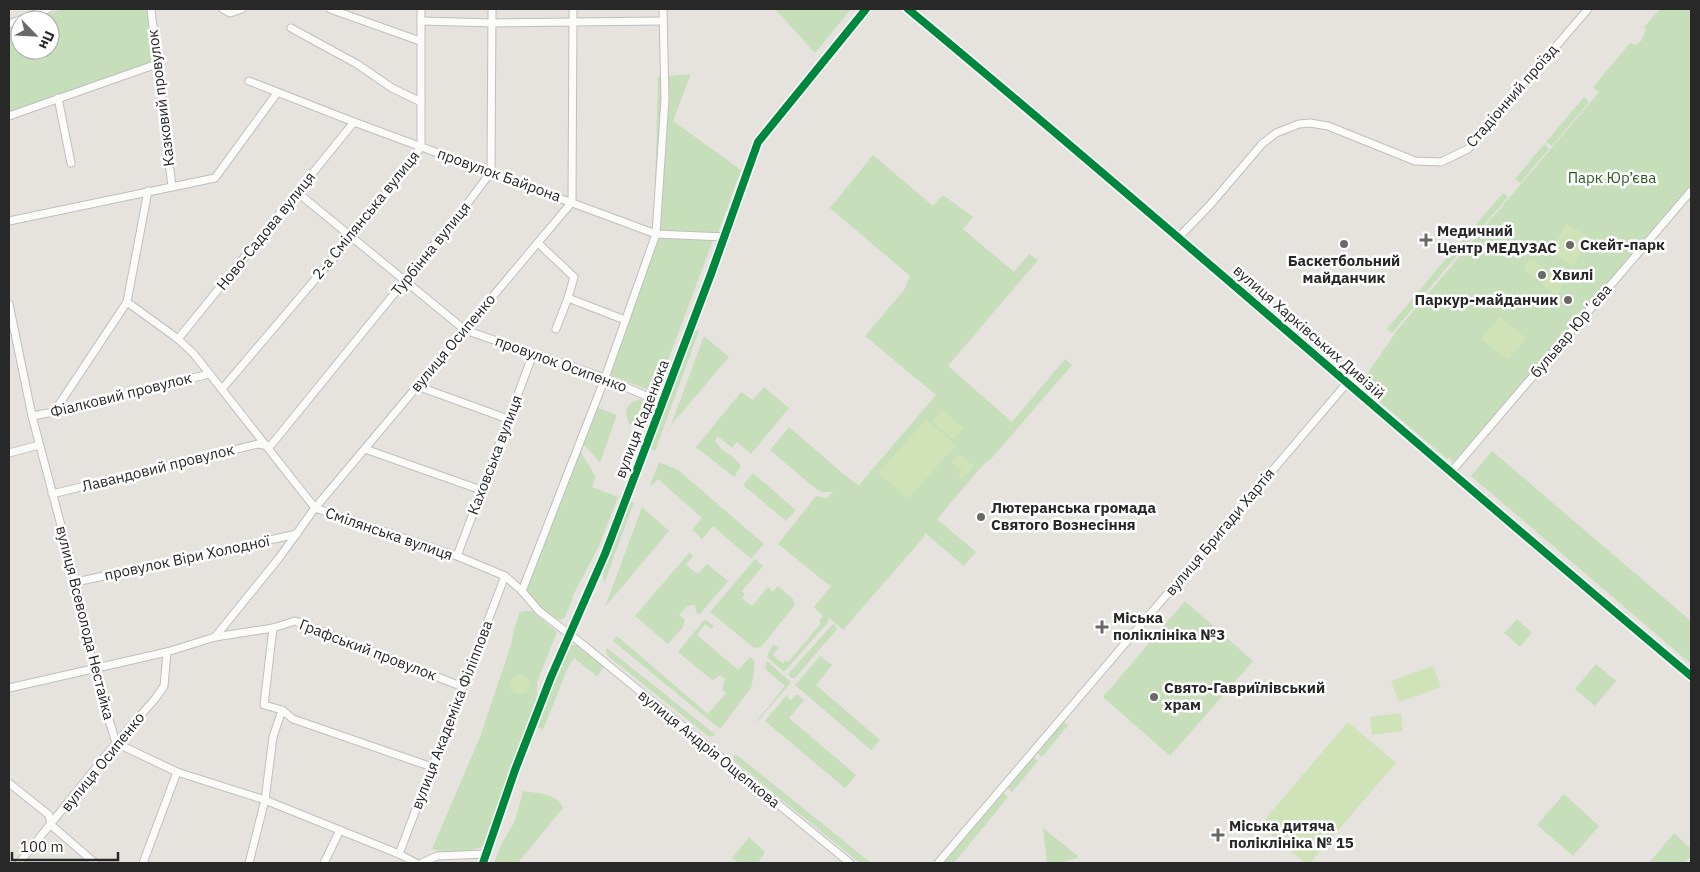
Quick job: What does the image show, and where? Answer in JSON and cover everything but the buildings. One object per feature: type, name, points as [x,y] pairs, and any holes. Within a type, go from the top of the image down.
[{"type":"street","points":[[9,24],[48,9]]},
{"type":"street","name":"Казковий провулок","points":[[151,9],[172,187]]},
{"type":"street","points":[[223,9],[230,12],[242,9]]},
{"type":"street","points":[[330,9],[420,41]]},
{"type":"street","name":"2-а Смілянська вулиця","points":[[222,389],[352,236],[421,147],[421,9]]},
{"type":"street","points":[[491,172],[492,9]]},
{"type":"street","points":[[572,202],[573,9]]},
{"type":"street","points":[[522,591],[605,378],[656,234],[666,99],[663,9]]},
{"type":"street","name":"вулиця Каденюка","points":[[483,863],[515,770],[569,634],[605,554],[758,142],[866,9]]},
{"type":"street","name":"вулиця Харківських Дивізій","points":[[908,9],[1179,237],[1691,676]]},
{"type":"street","name":"Стадіонний проїзд","points":[[1179,237],[1210,205],[1262,144],[1276,133],[1299,124],[1310,123],[1328,126],[1415,161],[1441,162],[1468,149],[1588,9]]},
{"type":"street","points":[[421,21],[492,23],[662,21]]},
{"type":"street","points":[[291,28],[357,64],[392,88],[421,102]]},
{"type":"street","points":[[9,116],[157,64]]},
{"type":"street","name":"провулок Байрона","points":[[249,81],[656,234],[724,237]]},
{"type":"street","points":[[9,221],[215,178],[277,93]]},
{"type":"street","points":[[58,98],[70,163]]},
{"type":"street","name":"Ново-Садова вулиця","points":[[178,339],[354,122]]},
{"type":"street","name":"Турбінна вулиця","points":[[264,444],[269,446],[272,444],[491,172]]},
{"type":"street","points":[[54,412],[127,302],[148,191]]},
{"type":"street","name":"бульвар Юрʼєва","points":[[1451,472],[1691,191]]},
{"type":"street","name":"провулок Осипенко","points":[[298,193],[465,330],[605,378],[662,403]]},
{"type":"street","name":"вулиця Осипенко","points":[[215,637],[297,534],[314,508],[572,202]]},
{"type":"street","points":[[538,243],[574,277],[556,329]]},
{"type":"street","points":[[568,298],[625,320]]},
{"type":"street","name":"Смілянська вулиця","points":[[127,302],[178,339],[194,354],[314,508],[456,556],[505,576],[522,591],[538,611],[569,634]]},
{"type":"street","name":"вулиця Всеволода Нестайка","points":[[9,304],[32,416],[76,582],[94,669],[116,743]]},
{"type":"street","name":"Каховська вулиця","points":[[456,556],[533,354]]},
{"type":"street","name":"Фіалковий провулок","points":[[32,416],[209,374]]},
{"type":"street","name":"вулиця Бригади Хартія","points":[[938,863],[1347,383]]},
{"type":"street","points":[[417,386],[508,419]]},
{"type":"street","name":"Лавандовий провулок","points":[[52,494],[264,444]]},
{"type":"street","points":[[9,452],[40,445]]},
{"type":"street","points":[[364,449],[482,490]]},
{"type":"street","name":"провулок Віри Холодної","points":[[76,582],[297,534]]},
{"type":"street","name":"вулиця Академіка Філіппова","points":[[399,854],[505,576]]},
{"type":"street","name":"Графський провулок","points":[[9,688],[167,652],[215,637],[273,628],[295,621],[463,687]]},
{"type":"street","points":[[273,628],[264,705],[282,710],[293,719],[432,767]]},
{"type":"street","name":"вулиця Андрія Ощепкова","points":[[569,634],[850,863]]},
{"type":"street","name":"вулиця Осипенко","points":[[19,863],[116,743],[155,699],[164,686],[167,652]]},
{"type":"street","points":[[250,863],[265,800],[273,737],[282,710]]},
{"type":"street","points":[[116,743],[177,772],[265,800],[399,854],[416,863]]},
{"type":"street","points":[[142,863],[177,772]]},
{"type":"street","points":[[9,783],[49,815],[51,825],[94,863]]},
{"type":"street","points":[[324,863],[340,830]]},
{"type":"street","points":[[422,863],[437,856],[486,854]]},
{"type":"green space","points":[[147,9],[152,62],[9,114],[9,30],[10,60],[60,60],[59,10]]},
{"type":"green space","points":[[771,9],[851,9],[815,53],[777,11]]},
{"type":"green space","name":"Парк Юр’єва","points":[[1660,9],[1691,9],[1691,187],[1491,422],[1453,462],[1449,458],[1447,459],[1373,396],[1376,392],[1363,380],[1398,329],[1599,92],[1593,87],[1630,43],[1635,45],[1641,41],[1646,30],[1644,27]]},
{"type":"green space","points":[[691,74],[673,121],[741,170],[718,233],[664,231],[654,227],[658,77]]},
{"type":"green space","points":[[1584,97],[1589,102],[1552,146],[1546,142]]},
{"type":"green space","points":[[1544,144],[1549,149],[1520,183],[1515,179]]},
{"type":"green space","points":[[873,155],[933,206],[943,195],[973,217],[963,229],[1014,272],[1029,254],[1038,260],[948,366],[1012,422],[1065,359],[1072,365],[937,519],[976,552],[964,566],[925,533],[924,537],[843,630],[829,618],[828,622],[783,671],[767,657],[769,651],[774,644],[778,648],[773,655],[783,664],[785,660],[788,662],[821,623],[819,621],[823,616],[814,607],[832,585],[830,586],[778,544],[816,496],[827,498],[833,492],[817,490],[770,450],[789,427],[859,485],[936,395],[865,336],[904,290],[910,276],[830,208]]},
{"type":"green space","points":[[1503,193],[1508,197],[1463,249],[1458,245]]},
{"type":"green space","name":"Скейт-парк","points":[[1566,224],[1590,237],[1573,266],[1550,253]]},
{"type":"green space","points":[[657,239],[713,240],[656,393],[610,375]]},
{"type":"green space","points":[[1455,248],[1460,252],[1392,333],[1387,329]]},
{"type":"green space","name":"Хвилі","points":[[1530,259],[1534,260],[1562,282],[1562,287],[1558,293],[1553,293],[1525,270],[1524,266]]},
{"type":"green space","points":[[1500,316],[1526,338],[1508,360],[1481,339]]},
{"type":"green space","points":[[693,331],[699,331],[655,451],[650,448]]},
{"type":"green space","points":[[704,336],[729,357],[671,425]]},
{"type":"green space","points":[[764,387],[789,408],[751,454],[737,442],[732,448],[718,436],[715,441],[722,450],[732,456],[741,466],[734,477],[696,447],[741,392],[753,400]]},
{"type":"green space","points":[[640,399],[650,408],[642,429],[629,424],[626,415],[629,405]]},
{"type":"green space","points":[[596,407],[617,415],[600,462],[582,443]]},
{"type":"green space","points":[[943,410],[964,428],[953,440],[932,421]]},
{"type":"green space","points":[[926,419],[956,445],[908,499],[878,473]]},
{"type":"green space","points":[[580,451],[596,477],[592,487],[618,497],[598,548],[572,597],[565,617],[561,620],[546,613],[527,593]]},
{"type":"green space","points":[[1492,451],[1691,621],[1691,664],[1471,476]]},
{"type":"green space","points":[[958,454],[974,466],[962,480],[958,475],[962,471],[951,462]]},
{"type":"green space","points":[[659,462],[678,470],[764,544],[751,559],[713,526],[702,539],[692,530],[702,518],[658,479],[650,485]]},
{"type":"green space","points":[[753,473],[796,510],[786,521],[743,485]]},
{"type":"green space","points":[[630,502],[634,502],[604,584],[603,573]]},
{"type":"green space","points":[[642,507],[669,531],[605,607]]},
{"type":"green space","points":[[689,553],[693,556],[686,565],[698,574],[707,564],[728,581],[699,615],[696,612],[695,605],[682,611],[679,615],[685,620],[683,627],[668,644],[635,616]]},
{"type":"green space","points":[[755,559],[763,566],[742,591],[745,594],[742,598],[752,606],[768,587],[773,592],[778,586],[793,599],[795,605],[761,647],[754,648],[710,612]]},
{"type":"green space","points":[[1185,601],[1253,661],[1170,756],[1103,697]]},
{"type":"green space","points":[[532,611],[557,632],[537,682],[537,697],[483,846],[458,852],[432,849],[480,737],[520,612]]},
{"type":"green space","points":[[1517,619],[1532,633],[1520,647],[1504,633]]},
{"type":"green space","points":[[704,620],[714,626],[711,629],[705,624],[697,635],[738,670],[750,657],[755,661],[751,688],[720,729],[613,641],[617,636],[708,714],[726,693],[722,689],[725,679],[720,675],[712,680],[678,652]]},
{"type":"green space","points":[[834,624],[837,629],[795,678],[789,676],[789,673]]},
{"type":"green space","points":[[571,645],[576,645],[604,667],[597,676],[574,658],[569,665],[543,730],[538,727],[564,655]]},
{"type":"green space","points":[[607,648],[715,735],[708,736],[608,656]]},
{"type":"green space","points":[[820,656],[832,665],[816,685],[880,740],[871,750],[795,685]]},
{"type":"green space","points":[[767,661],[791,682],[756,722],[785,686],[765,669]]},
{"type":"green space","points":[[1596,664],[1616,681],[1595,706],[1575,689]]},
{"type":"green space","points":[[1433,666],[1441,687],[1399,702],[1391,681]]},
{"type":"green space","points":[[520,675],[527,678],[530,685],[527,692],[520,695],[513,692],[510,685],[513,678]]},
{"type":"green space","points":[[797,694],[804,700],[789,718],[856,775],[845,788],[765,721],[786,696],[791,700]]},
{"type":"green space","points":[[1401,713],[1403,731],[1372,735],[1370,717]]},
{"type":"green space","points":[[1062,720],[1068,725],[1042,757],[1036,752]]},
{"type":"green space","points":[[1348,722],[1396,763],[1310,863],[1305,863],[1260,825]]},
{"type":"green space","points":[[736,754],[871,863],[860,863],[732,759]]},
{"type":"green space","points":[[1032,756],[1038,761],[1012,792],[1006,787]]},
{"type":"green space","points":[[523,791],[551,796],[563,808],[518,863],[494,863],[502,843],[515,821]]},
{"type":"green space","points":[[1002,792],[1008,797],[954,863],[943,863]]},
{"type":"green space","points":[[1564,794],[1599,826],[1573,856],[1537,825]]},
{"type":"green space","points":[[1043,828],[1079,857],[1061,863],[1047,863]]},
{"type":"green space","points":[[1674,833],[1691,849],[1691,856],[1685,863],[1649,863]]},
{"type":"green space","points":[[749,837],[765,852],[758,863],[739,863],[732,858]]},
{"type":"cycle path","points":[[483,863],[515,770],[551,677],[605,554],[711,274],[758,142],[866,9]]},
{"type":"cycle path","points":[[908,9],[1691,676]]},
{"type":"place","name":"Медичний Центр МЕДУЗАС","points":[[1426,240]]},
{"type":"place","name":"Баскетбольний майданчик","points":[[1344,244]]},
{"type":"place","name":"Скейт-парк","points":[[1570,245]]},
{"type":"place","name":"Хвилі","points":[[1542,275]]},
{"type":"place","name":"Паркур-майданчик","points":[[1568,300]]},
{"type":"place","name":"Лютеранська громада Святого Вознесіння","points":[[981,517]]},
{"type":"place","name":"Міська поліклініка №3","points":[[1102,627]]},
{"type":"place","name":"Свято-Гавриїлівський храм","points":[[1154,697]]},
{"type":"place","name":"Міська дитяча поліклініка № 15","points":[[1218,835]]}]
